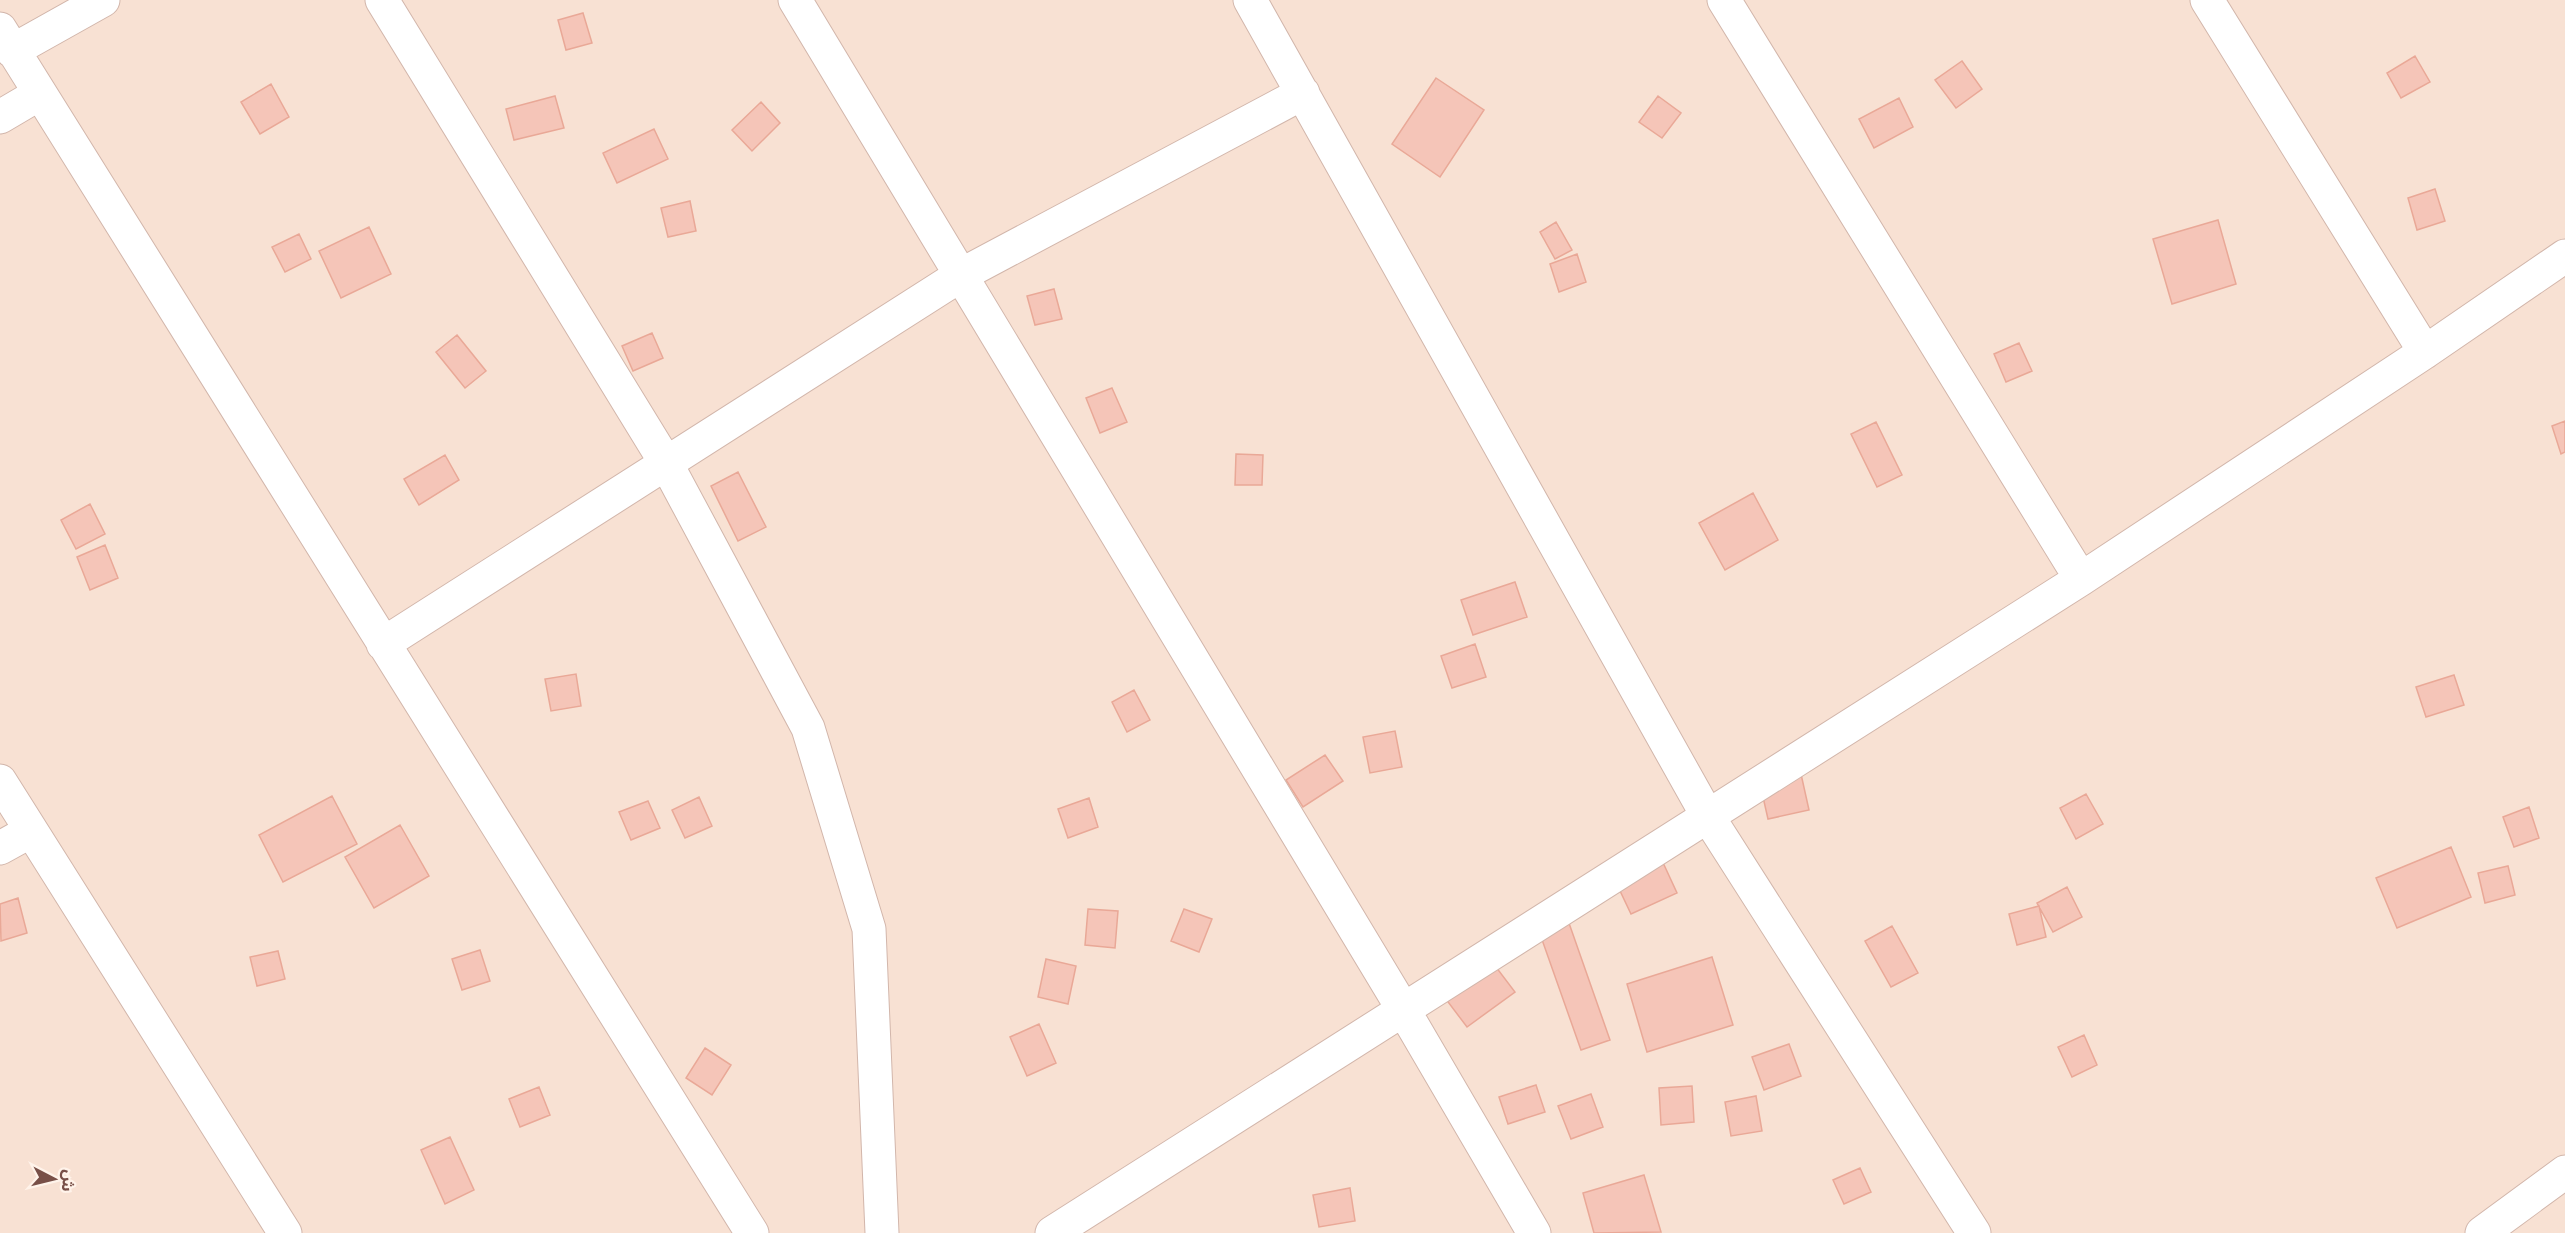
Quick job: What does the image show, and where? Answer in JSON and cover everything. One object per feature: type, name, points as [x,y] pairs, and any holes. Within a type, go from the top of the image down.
[{"type":"street","points":[[103,0],[6,40],[752,1233]]},
{"type":"street","points":[[381,0],[666,463],[808,728],[869,929],[882,1233]]},
{"type":"street","points":[[795,0],[1403,1009],[1534,1233]]},
{"type":"street","points":[[1250,0],[1707,814],[1974,1233]]},
{"type":"street","points":[[1724,0],[2081,579]]},
{"type":"street","points":[[2207,0],[2425,352]]},
{"type":"street","points":[[383,644],[961,275],[1303,93]]},
{"type":"street","points":[[0,117],[39,94]]},
{"type":"street","points":[[1052,1233],[1707,814],[2081,579],[2425,352],[2565,256]]},
{"type":"street","points":[[0,782],[285,1233]]},
{"type":"street","points":[[0,848],[30,832]]},
{"type":"street","points":[[2482,1233],[2565,1172]]},
{"type":"shaded area","points":[[0,0],[2565,0],[2565,1233],[0,1233]]},
{"type":"building","points":[[583,13],[592,43],[566,50],[558,20]]},
{"type":"building","points":[[2415,56],[2430,82],[2401,98],[2387,73]]},
{"type":"building","points":[[1962,61],[1982,89],[1956,108],[1935,80]]},
{"type":"building","points":[[1436,78],[1484,110],[1440,177],[1392,144]]},
{"type":"building","points":[[271,84],[289,117],[260,134],[241,102]]},
{"type":"building","points":[[555,96],[564,128],[514,140],[506,109]]},
{"type":"building","points":[[1658,96],[1681,113],[1662,138],[1639,122]]},
{"type":"building","points":[[1899,98],[1913,127],[1874,148],[1859,119]]},
{"type":"building","points":[[761,102],[780,123],[752,151],[732,130]]},
{"type":"building","points":[[654,129],[668,159],[617,183],[603,153]]},
{"type":"building","points":[[2435,189],[2445,221],[2417,230],[2408,198]]},
{"type":"building","points":[[690,201],[696,231],[668,237],[661,208]]},
{"type":"building","points":[[2218,220],[2236,284],[2172,304],[2153,239]]},
{"type":"building","points":[[1556,222],[1572,250],[1555,259],[1540,232]]},
{"type":"building","points":[[369,227],[391,274],[341,298],[319,251]]},
{"type":"building","points":[[299,234],[311,259],[285,272],[272,247]]},
{"type":"building","points":[[1577,254],[1586,282],[1559,292],[1550,264]]},
{"type":"building","points":[[1054,289],[1062,319],[1035,325],[1027,296]]},
{"type":"building","points":[[652,333],[663,358],[633,371],[622,346]]},
{"type":"building","points":[[457,335],[486,371],[465,388],[436,352]]},
{"type":"building","points":[[2019,343],[2032,371],[2006,382],[1994,354]]},
{"type":"building","points":[[1112,388],[1127,422],[1100,433],[1086,398]]},
{"type":"building","points":[[2565,421],[2565,452],[2561,454],[2552,426]]},
{"type":"building","points":[[1876,422],[1902,475],[1877,487],[1851,434]]},
{"type":"building","points":[[1236,454],[1263,455],[1262,485],[1235,485]]},
{"type":"building","points":[[445,455],[459,480],[419,505],[404,479]]},
{"type":"building","points":[[738,472],[766,527],[738,541],[711,486]]},
{"type":"building","points":[[1753,493],[1778,540],[1725,570],[1699,523]]},
{"type":"building","points":[[90,504],[105,534],[76,549],[61,520]]},
{"type":"building","points":[[105,545],[118,578],[90,590],[77,557]]},
{"type":"building","points":[[1515,582],[1527,617],[1473,635],[1461,600]]},
{"type":"building","points":[[1475,644],[1486,677],[1452,688],[1441,656]]},
{"type":"building","points":[[576,674],[581,706],[551,711],[545,679]]},
{"type":"building","points":[[2454,675],[2464,705],[2426,717],[2416,687]]},
{"type":"building","points":[[1134,690],[1150,720],[1127,732],[1112,702]]},
{"type":"building","points":[[1395,731],[1402,767],[1370,773],[1363,737]]},
{"type":"building","points":[[1325,755],[1343,781],[1303,807],[1286,780]]},
{"type":"building","points":[[1799,765],[1809,810],[1768,819],[1758,775]]},
{"type":"building","points":[[2086,794],[2103,824],[2076,839],[2060,808]]},
{"type":"building","points":[[332,796],[357,844],[283,882],[259,835]]},
{"type":"building","points":[[699,797],[712,826],[685,838],[672,810]]},
{"type":"building","points":[[1089,798],[1098,827],[1068,838],[1058,809]]},
{"type":"building","points":[[648,801],[660,828],[631,840],[619,812]]},
{"type":"building","points":[[2529,807],[2539,838],[2514,847],[2503,817]]},
{"type":"building","points":[[400,825],[429,876],[374,908],[345,857]]},
{"type":"building","points":[[2451,847],[2471,897],[2397,928],[2376,878]]},
{"type":"building","points":[[1659,854],[1677,893],[1631,914],[1613,876]]},
{"type":"building","points":[[2508,866],[2515,895],[2485,903],[2478,873]]},
{"type":"building","points":[[2067,887],[2082,917],[2053,932],[2037,903]]},
{"type":"building","points":[[18,898],[27,933],[1,941],[0,904]]},
{"type":"building","points":[[1563,906],[1610,1040],[1581,1050],[1534,917]]},
{"type":"building","points":[[2039,906],[2046,937],[2017,945],[2009,914]]},
{"type":"building","points":[[1088,909],[1118,911],[1115,948],[1085,945]]},
{"type":"building","points":[[1184,909],[1212,919],[1199,952],[1171,941]]},
{"type":"building","points":[[1892,926],[1918,973],[1891,987],[1865,941]]},
{"type":"building","points":[[1480,946],[1515,992],[1467,1027],[1433,982]]},
{"type":"building","points":[[480,950],[490,981],[462,990],[452,959]]},
{"type":"building","points":[[278,951],[285,979],[257,986],[250,957]]},
{"type":"building","points":[[1712,957],[1733,1025],[1647,1052],[1627,984]]},
{"type":"building","points":[[1046,959],[1076,966],[1068,1004],[1038,997]]},
{"type":"building","points":[[1039,1024],[1056,1063],[1027,1076],[1010,1037]]},
{"type":"building","points":[[2084,1035],[2097,1065],[2072,1077],[2058,1047]]},
{"type":"building","points":[[1789,1044],[1801,1076],[1764,1090],[1752,1057]]},
{"type":"building","points":[[705,1048],[731,1065],[712,1095],[686,1078]]},
{"type":"building","points":[[1536,1085],[1545,1112],[1508,1124],[1499,1097]]},
{"type":"building","points":[[1692,1086],[1694,1122],[1661,1125],[1659,1088]]},
{"type":"building","points":[[539,1087],[550,1115],[520,1127],[509,1099]]},
{"type":"building","points":[[1591,1094],[1603,1127],[1571,1139],[1558,1106]]},
{"type":"building","points":[[1756,1096],[1762,1131],[1731,1136],[1725,1102]]},
{"type":"building","points":[[450,1137],[474,1190],[445,1204],[421,1150]]},
{"type":"building","points":[[1860,1168],[1871,1192],[1844,1204],[1833,1180]]},
{"type":"building","points":[[1644,1175],[1661,1232],[1594,1233],[1583,1193]]},
{"type":"building","points":[[1350,1188],[1355,1221],[1319,1227],[1313,1195]]}]
